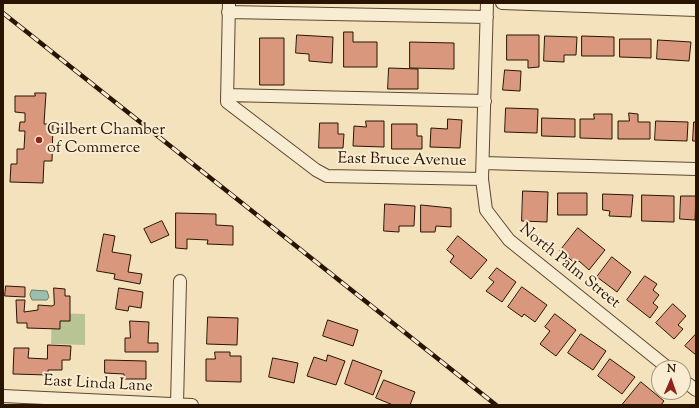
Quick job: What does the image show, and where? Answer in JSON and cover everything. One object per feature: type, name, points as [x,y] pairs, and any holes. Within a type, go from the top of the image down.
[{"type":"street","name":"North Palm Street","points":[[487,3],[482,179],[486,210],[509,240],[658,360]]},
{"type":"street","points":[[502,3],[696,10]]},
{"type":"street","points":[[485,101],[227,99],[228,8],[487,17]]},
{"type":"street","name":"East Bruce Avenue","points":[[227,99],[316,170],[327,176],[482,179]]},
{"type":"street","name":"East Bruce Avenue","points":[[483,163],[696,169]]},
{"type":"street","points":[[177,404],[180,281]]},
{"type":"street","name":"East Linda Lane","points":[[3,396],[192,405]]},
{"type":"green space","points":[[52,313],[85,314],[85,345],[51,344]]},
{"type":"shaded area","points":[[32,290],[47,291],[49,297],[47,300],[32,300],[30,295]]},
{"type":"building","points":[[344,32],[353,32],[353,42],[377,42],[377,67],[344,67]]},
{"type":"building","points":[[297,35],[333,37],[332,63],[309,61],[309,54],[296,53]]},
{"type":"building","points":[[507,35],[539,35],[539,67],[528,68],[528,60],[507,60]]},
{"type":"building","points":[[545,36],[577,37],[576,55],[564,55],[564,62],[544,61]]},
{"type":"building","points":[[582,36],[614,37],[614,56],[582,56]]},
{"type":"building","points":[[260,38],[284,38],[284,85],[260,85]]},
{"type":"building","points":[[620,39],[651,39],[651,58],[620,57]]},
{"type":"building","points":[[658,40],[691,42],[689,61],[657,59]]},
{"type":"building","points":[[410,42],[454,43],[454,69],[410,68]]},
{"type":"building","points":[[389,68],[418,69],[418,89],[388,89]]},
{"type":"building","points":[[505,70],[521,71],[520,91],[503,90]]},
{"type":"building","name":"Gilbert Chamber of Commerce","points":[[35,93],[46,93],[44,124],[53,124],[52,161],[44,161],[43,183],[10,182],[11,164],[17,164],[17,149],[24,149],[25,131],[19,131],[20,122],[25,122],[25,113],[15,112],[15,96],[35,96]]},
{"type":"building","points":[[506,108],[538,109],[537,133],[505,132]]},
{"type":"building","points":[[629,113],[638,114],[638,122],[650,122],[650,139],[618,139],[618,121],[629,121]]},
{"type":"building","points":[[594,114],[612,114],[612,139],[580,138],[580,119],[594,119]]},
{"type":"building","points":[[542,118],[575,119],[575,137],[542,136]]},
{"type":"building","points":[[448,119],[462,120],[460,148],[430,147],[431,128],[447,129]]},
{"type":"building","points":[[366,121],[384,121],[384,147],[353,146],[354,126],[366,127]]},
{"type":"building","points":[[656,121],[688,122],[687,141],[655,140]]},
{"type":"building","points":[[694,122],[696,122],[696,141],[693,141]]},
{"type":"building","points":[[320,123],[338,123],[338,134],[344,134],[343,148],[319,148]]},
{"type":"building","points":[[392,124],[417,124],[417,136],[422,136],[422,149],[392,149]]},
{"type":"building","points":[[523,191],[548,192],[547,222],[522,221]]},
{"type":"building","points":[[558,193],[587,193],[587,215],[558,215]]},
{"type":"building","points":[[603,194],[633,195],[631,217],[609,216],[610,211],[603,210]]},
{"type":"building","points":[[642,195],[674,196],[674,222],[642,221]]},
{"type":"building","points":[[681,196],[696,196],[695,220],[680,219]]},
{"type":"building","points":[[385,204],[415,206],[414,226],[399,226],[399,232],[384,231]]},
{"type":"building","points":[[421,205],[451,208],[451,227],[436,226],[435,232],[421,232]]},
{"type":"building","points":[[176,213],[216,214],[216,225],[233,226],[233,245],[207,244],[208,240],[187,239],[187,249],[176,248]]},
{"type":"building","points":[[162,221],[169,235],[151,243],[144,229]]},
{"type":"building","points":[[578,228],[605,250],[589,270],[579,261],[576,264],[560,251]]},
{"type":"building","points":[[104,234],[115,236],[112,252],[131,255],[128,272],[142,274],[140,284],[114,279],[115,274],[97,271]]},
{"type":"building","points":[[458,236],[487,260],[471,279],[450,262],[454,256],[447,250]]},
{"type":"building","points":[[612,257],[631,272],[617,292],[597,277]]},
{"type":"building","points":[[497,268],[516,282],[502,302],[486,291],[494,282],[489,278]]},
{"type":"building","points":[[645,276],[657,284],[653,290],[659,295],[653,303],[658,307],[650,318],[627,300]]},
{"type":"building","points":[[6,286],[25,287],[25,297],[5,296]]},
{"type":"building","points":[[522,287],[547,305],[535,322],[524,314],[522,317],[508,307]]},
{"type":"building","points":[[54,288],[65,289],[65,296],[70,296],[70,321],[60,321],[60,329],[27,328],[27,323],[17,323],[16,300],[25,300],[24,312],[38,310],[38,305],[52,306],[54,305]]},
{"type":"building","points":[[119,288],[143,292],[141,308],[129,306],[128,311],[116,309]]},
{"type":"building","points":[[673,304],[686,316],[678,325],[683,329],[674,339],[656,323]]},
{"type":"building","points":[[555,314],[576,330],[556,356],[540,344],[550,331],[545,327]]},
{"type":"building","points":[[208,317],[238,318],[237,345],[207,344]]},
{"type":"building","points":[[328,320],[358,330],[353,346],[323,336]]},
{"type":"building","points":[[130,321],[149,322],[148,343],[158,343],[158,352],[125,352],[125,338],[130,338]]},
{"type":"building","points":[[581,334],[606,351],[593,370],[568,353]]},
{"type":"building","points":[[696,334],[696,355],[685,346]]},
{"type":"building","points":[[48,345],[71,346],[70,360],[62,360],[62,370],[48,370],[48,375],[13,374],[14,348],[29,348],[28,358],[47,359]]},
{"type":"building","points":[[215,352],[230,352],[230,356],[241,356],[241,382],[206,381],[206,359],[215,359]]},
{"type":"building","points":[[328,355],[345,361],[336,385],[307,376],[314,357],[326,361]]},
{"type":"building","points":[[273,358],[298,363],[294,383],[269,377]]},
{"type":"building","points":[[610,359],[635,377],[622,394],[598,376]]},
{"type":"building","points":[[105,360],[146,361],[146,379],[124,379],[124,374],[105,373]]},
{"type":"building","points":[[353,360],[382,371],[373,395],[345,384]]},
{"type":"building","points":[[384,380],[415,392],[410,405],[393,405],[376,398]]},
{"type":"building","points":[[641,382],[651,390],[651,400],[664,401],[661,405],[622,405]]},
{"type":"railway","points":[[3,13],[496,405]]},
{"type":"place","name":"Gilbert Chamber of Commerce","points":[[39,140]]}]
